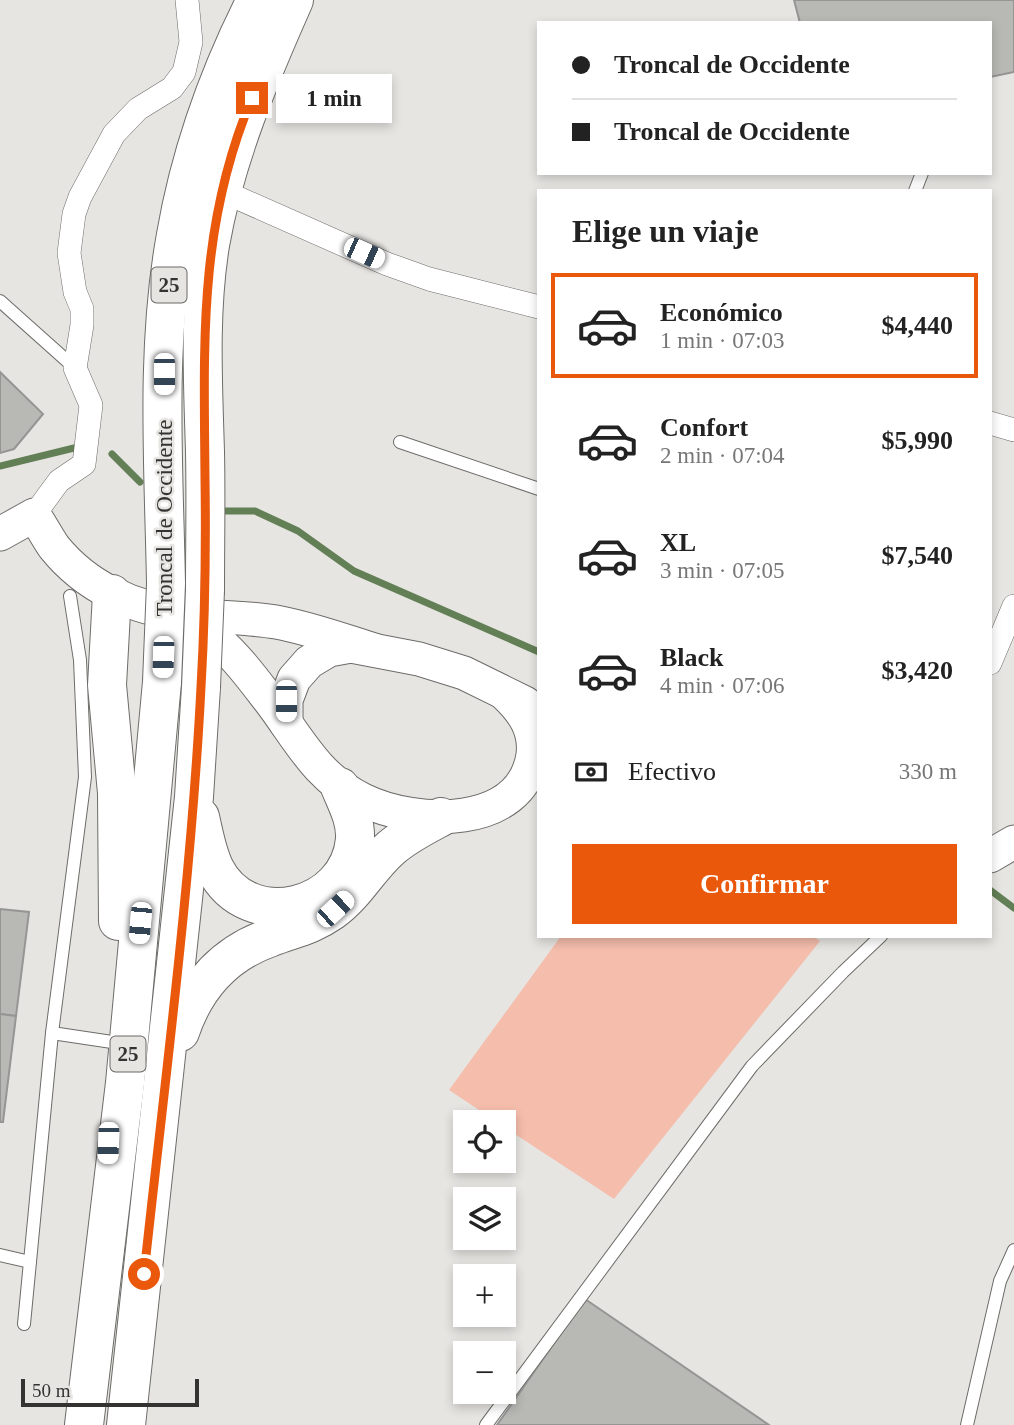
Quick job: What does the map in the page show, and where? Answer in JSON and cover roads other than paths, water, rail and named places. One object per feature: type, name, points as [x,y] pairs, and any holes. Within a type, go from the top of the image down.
[{"type":"highway","name":"Troncal de Occidente","points":[[126,1425],[164,1095],[194,797],[201,687],[184,596],[164,374],[167,301],[175,236],[187,180],[235,41],[256,0]]},
{"type":"highway","name":"Troncal de Occidente","points":[[84,1425],[125,1083],[162,682],[184,596],[203,377],[210,246],[222,191],[243,118],[294,0]]},
{"type":"highway","points":[[105,1244],[118,889],[117,793],[107,685],[112,594]]},
{"type":"highway","points":[[194,797],[216,870],[229,887],[246,899],[281,908],[304,904],[325,893],[340,879],[350,860],[355,839],[354,820],[340,787]]},
{"type":"highway","points":[[164,1095],[181,1030],[192,1002],[215,972],[246,947],[269,937],[295,931],[335,909],[390,849],[441,817]]},
{"type":"street","points":[[0,534],[34,515],[59,481],[84,464],[91,405],[75,368],[82,309],[73,282],[69,253],[74,214],[80,197],[114,134],[138,109],[172,88],[184,72],[191,42],[187,0]]},
{"type":"street","points":[[222,191],[387,264],[429,279],[537,306]]},
{"type":"street","points":[[992,424],[1014,430]]},
{"type":"street","points":[[34,515],[54,547],[80,574],[112,594],[146,608],[184,596],[374,650]]},
{"type":"street","points":[[184,596],[286,723],[306,755],[340,787],[363,801],[415,816],[441,817],[488,809],[537,805]]},
{"type":"street","points":[[992,658],[1014,606]]},
{"type":"street","points":[[286,723],[286,701],[294,679],[309,662],[329,650],[351,646],[419,659],[464,673],[537,708]]},
{"type":"street","points":[[488,809],[507,800],[522,786],[531,767],[534,747],[530,727],[521,709],[505,694]]},
{"type":"street","points":[[992,855],[1014,842]]},
{"type":"lane","points":[[0,300],[75,368]]},
{"type":"lane","points":[[400,442],[537,488]]},
{"type":"lane","points":[[24,1324],[52,1033],[85,777],[80,660],[70,596]]},
{"type":"lane","points":[[486,1425],[752,1066],[879,938]]},
{"type":"lane","points":[[52,1033],[112,1042]]},
{"type":"lane","points":[[967,1425],[1000,1281],[1014,1250]]},
{"type":"lane","points":[[0,1255],[30,1262]]},
{"type":"waterway","points":[[0,466],[74,448]]},
{"type":"waterway","points":[[112,454],[140,482]]},
{"type":"waterway","points":[[225,511],[255,511],[298,531],[354,571],[537,651]]},
{"type":"waterway","points":[[992,892],[1014,908]]}]
